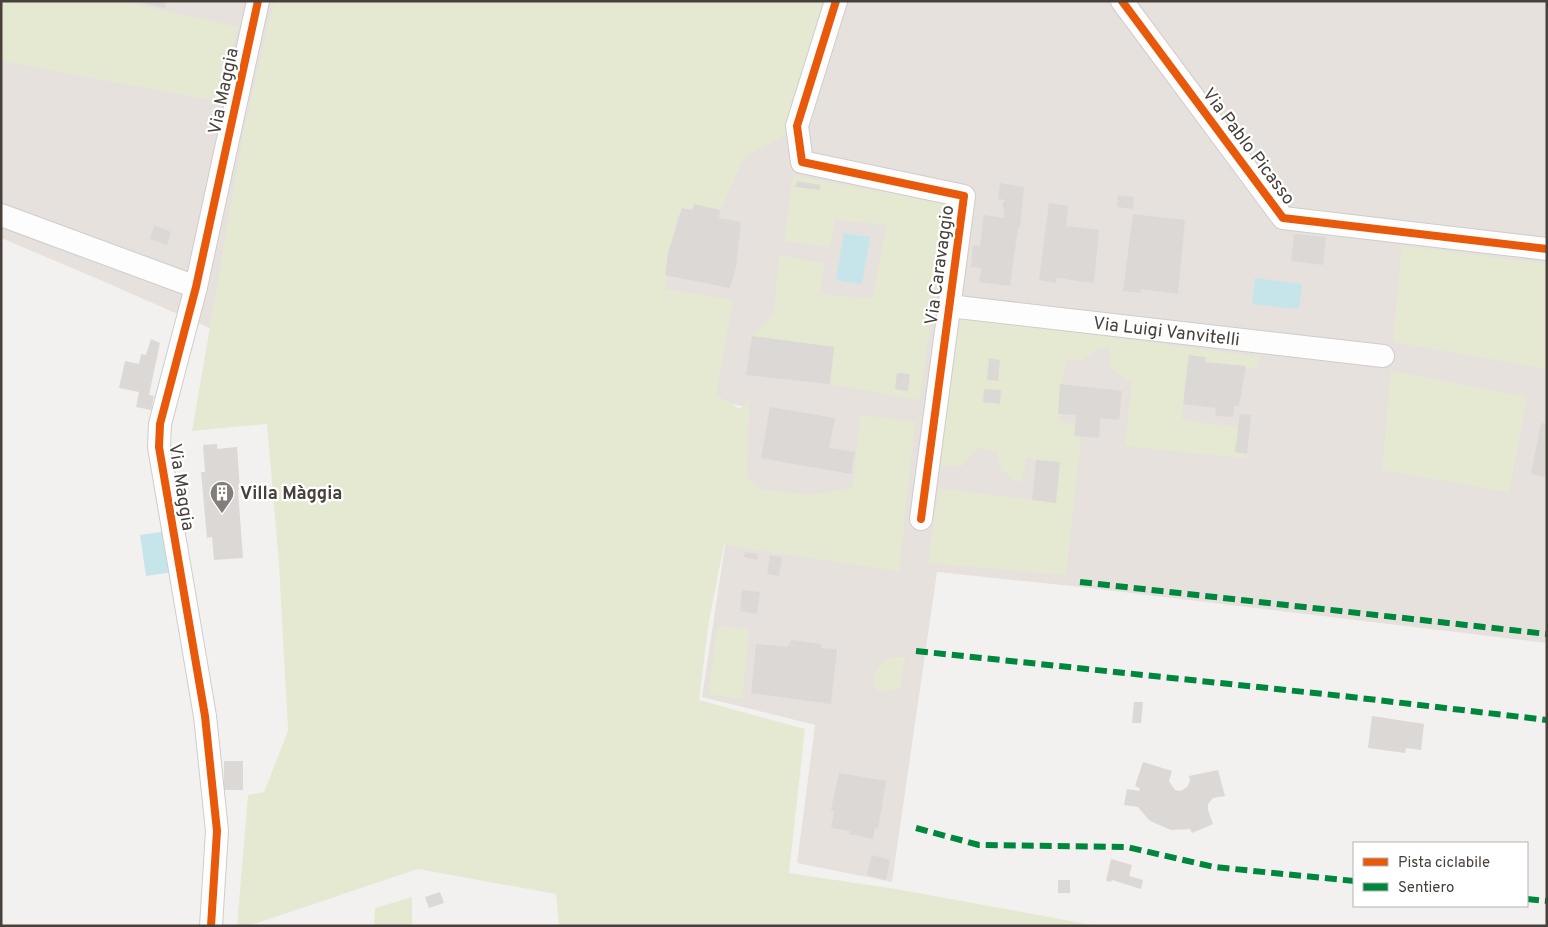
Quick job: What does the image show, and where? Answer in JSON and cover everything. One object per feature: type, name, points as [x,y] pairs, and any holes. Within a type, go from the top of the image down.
[{"type":"street","name":"Via Maggia","points":[[211,926],[217,831],[205,716],[159,447],[160,424],[196,287],[258,1]]},
{"type":"street","name":"Via Caravaggio","points":[[836,1],[797,126],[802,162],[964,196],[921,519]]},
{"type":"street","name":"Via Pablo Picasso","points":[[1122,1],[1283,218],[1547,249]]},
{"type":"street","points":[[1,214],[196,287]]},
{"type":"street","name":"Via Luigi Vanvitelli","points":[[949,306],[1382,356]]},
{"type":"shaded area","points":[[1,1],[289,1],[223,334],[1,238]]},
{"type":"shaded area","points":[[810,1],[1547,1],[1547,643],[1081,587],[937,572],[892,882],[797,863],[815,725],[702,697],[746,407],[640,385],[666,214]]},
{"type":"green space","points":[[1,1],[121,1],[238,27],[217,101],[1,61]]},
{"type":"green space","points":[[274,1],[829,1],[787,134],[743,158],[716,221],[677,214],[665,289],[733,300],[716,395],[740,409],[749,398],[747,478],[763,490],[813,495],[853,487],[861,415],[915,422],[899,571],[724,545],[709,621],[699,700],[805,729],[789,873],[896,889],[1098,926],[559,926],[556,894],[418,869],[248,926],[237,926],[248,795],[264,792],[288,731],[279,564],[267,424],[192,431],[244,130]]},
{"type":"green space","points":[[793,176],[946,203],[920,400],[830,384],[834,347],[752,336],[774,314],[779,255],[825,264],[819,294],[873,299],[887,225],[835,219],[830,247],[784,241]]},
{"type":"green space","points":[[1402,246],[1547,264],[1547,369],[1393,342]]},
{"type":"green space","points":[[959,317],[1259,357],[1257,369],[1188,361],[1182,420],[1249,429],[1245,458],[1125,446],[1132,382],[1111,368],[1109,347],[1100,348],[1084,359],[1067,360],[1063,376],[1059,422],[1082,425],[1066,575],[928,563],[939,488],[1055,503],[1060,462],[1026,458],[1022,482],[1015,480],[1001,470],[997,451],[977,448],[962,466],[941,466]]},
{"type":"green space","points":[[1391,371],[1527,397],[1509,492],[1382,470]]},
{"type":"green space","points":[[718,626],[749,629],[742,699],[708,694]]},
{"type":"green space","points":[[892,657],[905,657],[900,688],[881,692],[874,684],[874,678],[878,667]]},
{"type":"green space","points":[[412,897],[412,926],[374,926],[375,908]]},
{"type":"water","points":[[844,233],[870,237],[862,284],[836,280]]},
{"type":"water","points":[[1255,278],[1302,284],[1299,309],[1252,304]]},
{"type":"water","points":[[167,531],[173,572],[146,576],[140,535]]},
{"type":"building","points":[[135,1],[166,1],[165,8]]},
{"type":"building","points":[[797,181],[820,185],[820,190],[795,187]]},
{"type":"building","points":[[1000,183],[1024,187],[1020,227],[1018,227],[1010,286],[979,282],[981,268],[971,267],[973,245],[980,246],[984,215],[1004,218],[1004,208],[1002,205],[1005,200],[998,199]]},
{"type":"building","points":[[1118,195],[1134,197],[1133,209],[1117,207]]},
{"type":"building","points":[[1049,203],[1068,206],[1066,226],[1099,230],[1094,283],[1056,278],[1056,283],[1039,280]]},
{"type":"building","points":[[694,204],[720,210],[719,218],[741,222],[736,267],[730,288],[665,275],[668,253],[682,208],[692,210]]},
{"type":"building","points":[[1133,214],[1185,220],[1178,294],[1141,289],[1140,293],[1123,291]]},
{"type":"building","points":[[154,225],[171,232],[167,245],[150,239]]},
{"type":"building","points":[[1294,234],[1326,237],[1323,265],[1291,261]]},
{"type":"building","points":[[752,336],[834,347],[830,384],[746,375]]},
{"type":"building","points":[[151,339],[160,343],[149,395],[154,396],[151,410],[136,407],[139,392],[119,388],[125,361],[139,364],[141,354],[146,355]]},
{"type":"building","points":[[1189,355],[1206,357],[1205,362],[1246,366],[1239,406],[1234,406],[1233,417],[1215,416],[1216,408],[1183,404]]},
{"type":"building","points":[[989,358],[1000,360],[998,381],[987,380]]},
{"type":"building","points":[[897,373],[910,374],[908,391],[895,389]]},
{"type":"building","points":[[1060,384],[1122,391],[1119,420],[1100,418],[1099,438],[1074,436],[1076,415],[1058,414]]},
{"type":"building","points":[[984,389],[1001,390],[1000,404],[983,402]]},
{"type":"building","points":[[770,407],[835,418],[829,448],[855,452],[851,474],[761,458]]},
{"type":"building","points":[[1240,414],[1251,415],[1247,454],[1235,452]]},
{"type":"building","points":[[1541,423],[1547,424],[1547,477],[1531,474]]},
{"type":"building","name":"Villa Màggia","points":[[217,444],[217,449],[237,447],[243,558],[214,560],[212,537],[207,538],[201,472],[205,472],[203,445]]},
{"type":"building","points":[[1036,460],[1060,462],[1056,503],[1032,500]]},
{"type":"building","points":[[745,552],[758,554],[757,560],[744,557]]},
{"type":"building","points":[[770,555],[782,557],[779,576],[767,574]]},
{"type":"building","points":[[742,590],[760,592],[757,614],[740,611]]},
{"type":"building","points":[[792,640],[821,644],[821,648],[837,649],[831,704],[751,693],[756,644],[787,647]]},
{"type":"building","points":[[1134,702],[1143,702],[1141,723],[1132,723]]},
{"type":"building","points":[[1372,716],[1424,724],[1421,750],[1406,748],[1405,753],[1368,748]]},
{"type":"building","points":[[224,761],[243,761],[243,790],[224,790]]},
{"type":"building","points":[[1143,762],[1172,771],[1169,781],[1175,790],[1181,791],[1187,787],[1190,781],[1189,776],[1218,770],[1225,796],[1213,798],[1208,804],[1213,824],[1192,833],[1190,829],[1171,830],[1150,821],[1138,807],[1124,805],[1127,789],[1140,791],[1135,786]]},
{"type":"building","points":[[839,773],[886,781],[878,829],[875,828],[873,839],[849,834],[850,831],[831,828],[834,811],[831,810]]},
{"type":"building","points":[[872,855],[890,860],[886,880],[867,875]]},
{"type":"building","points":[[1111,859],[1132,865],[1129,876],[1143,880],[1141,889],[1112,880],[1111,882],[1106,881]]},
{"type":"building","points":[[1058,880],[1070,880],[1070,893],[1058,893]]},
{"type":"building","points":[[440,892],[444,903],[429,908],[425,897]]},
{"type":"marked path","points":[[1080,582],[1547,634]]},
{"type":"marked path","points":[[916,651],[1343,696],[1547,720]]},
{"type":"marked path","points":[[916,828],[979,845],[1127,847],[1214,867],[1353,881]]},
{"type":"marked path","points":[[1528,899],[1547,901]]},
{"type":"cycle path","points":[[211,926],[217,831],[205,716],[159,447],[160,424],[196,287],[258,1]]},
{"type":"cycle path","points":[[836,1],[797,126],[802,162],[964,196],[921,519]]},
{"type":"cycle path","points":[[1122,1],[1283,218],[1547,249]]},
{"type":"place","name":"Villa Màggia","points":[[222,514]]}]
